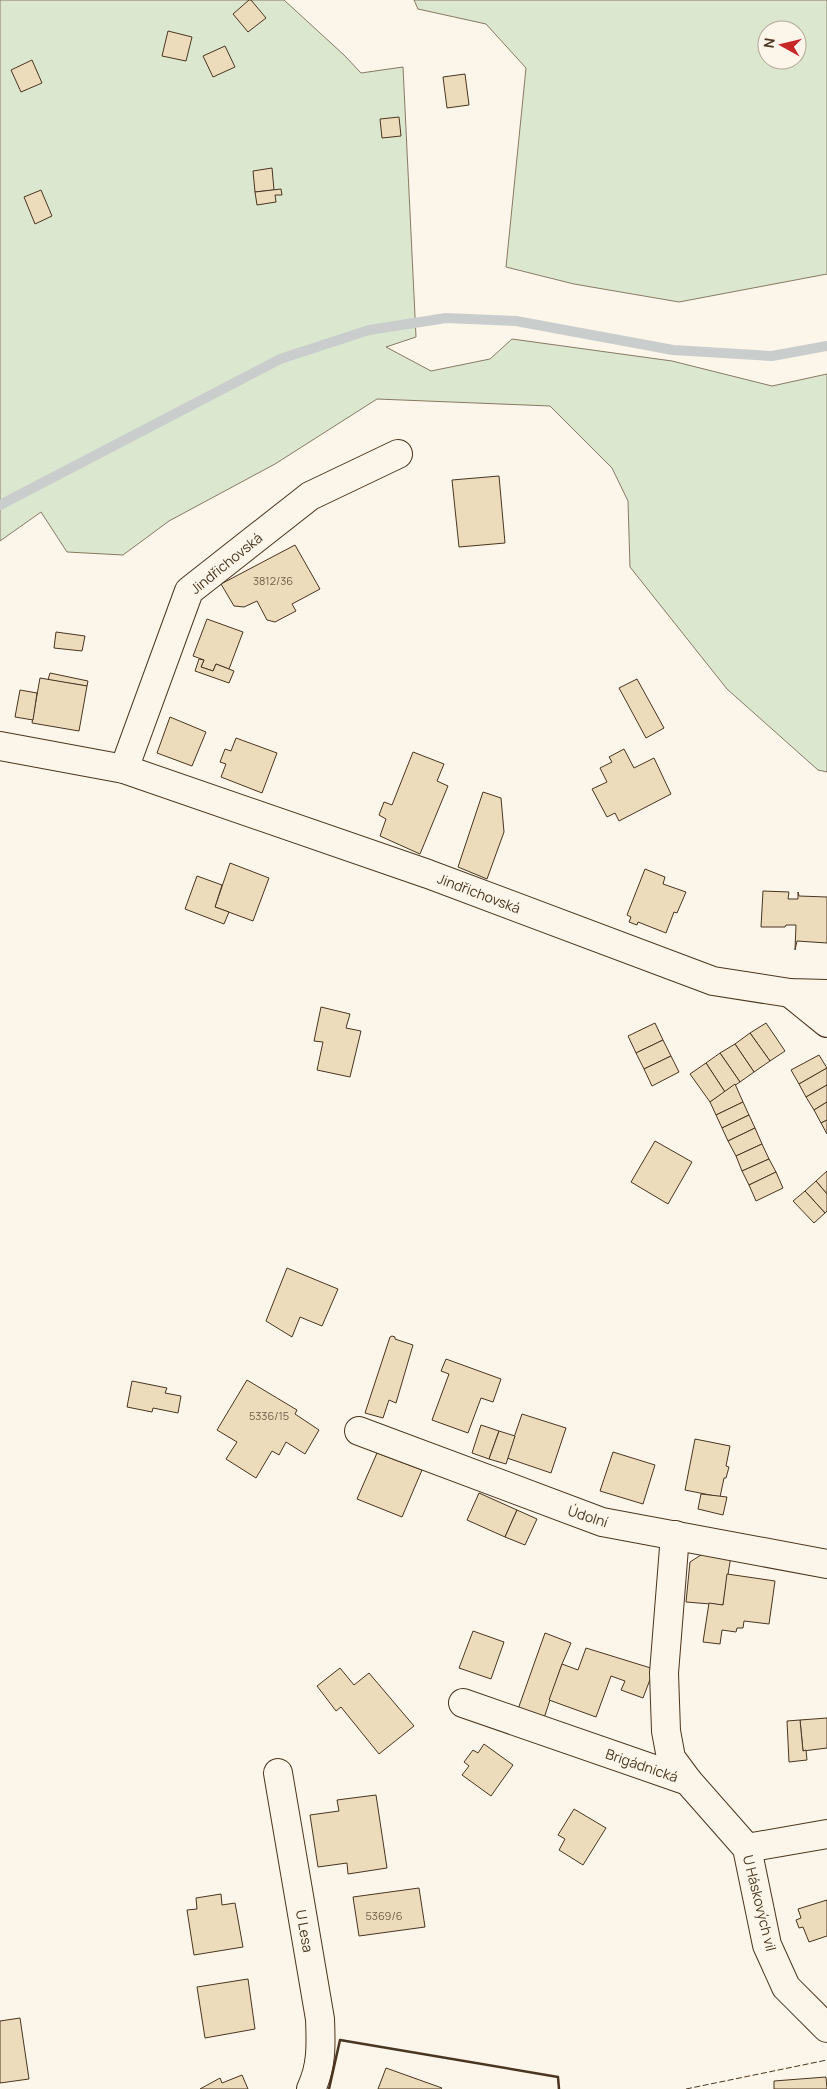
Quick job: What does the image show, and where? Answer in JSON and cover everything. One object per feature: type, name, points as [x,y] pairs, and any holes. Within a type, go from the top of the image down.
[{"type":"street","name":"Jindřichovská","points":[[124,769],[189,591],[310,496],[398,454]]},
{"type":"street","name":"Jindřichovská","points":[[0,746],[124,769],[428,874],[713,982],[790,993],[827,994]]},
{"type":"street","points":[[790,993],[827,1023]]},
{"type":"street","name":"Údolní","points":[[359,1430],[602,1522],[827,1564]]},
{"type":"street","points":[[675,1535],[664,1673],[666,1731],[671,1758],[688,1781]]},
{"type":"street","name":"Brigádnická","points":[[464,1703],[688,1781],[746,1848]]},
{"type":"street","name":"U Lesa","points":[[278,1773],[320,2019],[321,2054],[316,2078],[311,2089]]},
{"type":"street","points":[[746,1848],[827,1834]]},
{"type":"street","name":"U Háskových vil","points":[[746,1848],[767,1945],[786,1987],[827,2028]]},
{"type":"green space","points":[[0,0],[284,0],[361,73],[403,67],[416,337],[386,347],[431,371],[490,359],[512,339],[672,361],[772,386],[827,374],[827,772],[818,770],[727,689],[630,567],[628,501],[612,468],[550,406],[377,399],[275,464],[169,521],[123,555],[67,552],[41,512],[0,541]]},
{"type":"green space","points":[[414,0],[827,0],[827,274],[679,302],[574,284],[506,267],[526,68],[486,24],[418,9]]},
{"type":"building","points":[[249,0],[266,18],[248,32],[233,14]]},
{"type":"building","points":[[168,31],[192,37],[186,61],[162,56]]},
{"type":"building","points":[[225,46],[235,67],[213,77],[203,56]]},
{"type":"building","points":[[32,60],[42,83],[21,92],[11,70]]},
{"type":"building","points":[[465,74],[469,105],[447,108],[443,77]]},
{"type":"building","points":[[399,117],[401,136],[382,138],[380,119]]},
{"type":"building","points":[[272,168],[274,190],[255,192],[253,171]]},
{"type":"building","points":[[281,189],[282,195],[275,195],[276,202],[257,205],[255,192]]},
{"type":"building","points":[[41,190],[52,216],[35,224],[24,197]]},
{"type":"building","points":[[499,476],[505,543],[459,547],[452,480]]},
{"type":"building","points":[[295,545],[320,589],[292,604],[296,611],[275,622],[267,620],[257,601],[244,607],[234,606],[221,584]]},
{"type":"building","points":[[207,619],[243,632],[229,669],[216,664],[213,671],[201,667],[204,660],[193,656]]},
{"type":"building","points":[[56,632],[85,636],[82,651],[54,648]]},
{"type":"building","points":[[199,659],[204,660],[201,667],[213,671],[216,664],[234,671],[229,683],[195,671]]},
{"type":"building","points":[[50,673],[88,681],[87,686],[48,680]]},
{"type":"building","points":[[40,678],[87,686],[79,731],[32,723]]},
{"type":"building","points":[[637,679],[664,728],[646,738],[619,688]]},
{"type":"building","points":[[20,690],[37,693],[33,720],[15,717]]},
{"type":"building","points":[[170,717],[206,732],[192,766],[157,753]]},
{"type":"building","points":[[236,738],[277,753],[262,793],[221,777],[226,764],[220,762],[225,749],[231,751]]},
{"type":"building","points":[[624,749],[634,768],[654,758],[671,794],[619,821],[615,813],[607,817],[592,789],[607,782],[600,768],[612,762],[609,757]]},
{"type":"building","points":[[413,752],[444,764],[437,781],[448,786],[420,854],[380,836],[386,819],[379,815],[384,802],[392,805]]},
{"type":"building","points":[[483,792],[501,798],[504,832],[487,879],[458,867]]},
{"type":"building","points":[[230,863],[269,878],[253,921],[215,907]]},
{"type":"building","points":[[645,869],[665,877],[663,884],[686,892],[677,913],[674,912],[666,933],[638,922],[637,925],[629,922],[631,917],[627,915]]},
{"type":"building","points":[[197,876],[222,885],[215,907],[229,912],[224,924],[185,909]]},
{"type":"building","points":[[763,891],[789,892],[788,899],[798,899],[798,892],[799,896],[827,897],[827,943],[797,941],[795,950],[796,925],[761,927]]},
{"type":"building","points":[[321,1007],[350,1014],[346,1028],[361,1031],[350,1077],[317,1070],[323,1042],[314,1041]]},
{"type":"building","points":[[655,1023],[663,1040],[636,1053],[628,1036]]},
{"type":"building","points":[[766,1023],[785,1051],[770,1061],[750,1033]]},
{"type":"building","points":[[750,1033],[770,1061],[754,1072],[735,1044]]},
{"type":"building","points":[[663,1040],[671,1056],[644,1069],[636,1053]]},
{"type":"building","points":[[735,1044],[754,1072],[740,1082],[720,1053]]},
{"type":"building","points":[[720,1053],[740,1082],[725,1092],[706,1063]]},
{"type":"building","points":[[819,1055],[827,1068],[799,1084],[791,1070]]},
{"type":"building","points":[[671,1056],[679,1072],[652,1086],[644,1069]]},
{"type":"building","points":[[706,1063],[725,1092],[710,1102],[690,1074]]},
{"type":"building","points":[[827,1068],[827,1085],[806,1097],[799,1084]]},
{"type":"building","points":[[735,1084],[743,1102],[716,1115],[710,1102]]},
{"type":"building","points":[[827,1085],[827,1102],[814,1110],[806,1097]]},
{"type":"building","points":[[743,1102],[749,1115],[722,1128],[716,1115]]},
{"type":"building","points":[[827,1102],[827,1120],[821,1123],[814,1110]]},
{"type":"building","points":[[749,1115],[755,1128],[728,1141],[722,1128]]},
{"type":"building","points":[[827,1120],[827,1134],[821,1123]]},
{"type":"building","points":[[755,1128],[762,1144],[736,1156],[728,1141]]},
{"type":"building","points":[[655,1141],[692,1162],[668,1204],[631,1182]]},
{"type":"building","points":[[762,1144],[769,1159],[742,1171],[736,1156]]},
{"type":"building","points":[[769,1159],[776,1172],[749,1185],[742,1171]]},
{"type":"building","points":[[827,1171],[827,1194],[816,1181]]},
{"type":"building","points":[[776,1172],[783,1188],[756,1201],[749,1185]]},
{"type":"building","points":[[816,1181],[827,1194],[827,1211],[825,1213],[805,1191]]},
{"type":"building","points":[[805,1191],[825,1213],[814,1223],[793,1201]]},
{"type":"building","points":[[287,1268],[338,1289],[322,1326],[300,1317],[292,1337],[266,1321]]},
{"type":"building","points":[[392,1336],[395,1339],[413,1345],[396,1403],[389,1400],[383,1418],[365,1413],[390,1337]]},
{"type":"building","points":[[446,1359],[501,1379],[493,1402],[481,1398],[468,1433],[432,1420],[449,1374],[441,1371]]},
{"type":"building","points":[[247,1380],[297,1410],[295,1414],[319,1430],[305,1454],[286,1442],[279,1455],[272,1451],[256,1478],[226,1459],[237,1442],[217,1430]]},
{"type":"building","points":[[132,1381],[167,1388],[165,1393],[181,1396],[178,1413],[153,1408],[152,1412],[127,1407]]},
{"type":"building","points":[[522,1414],[566,1428],[551,1473],[507,1458]]},
{"type":"building","points":[[481,1425],[499,1431],[489,1459],[472,1453]]},
{"type":"building","points":[[499,1431],[515,1436],[506,1464],[489,1459]]},
{"type":"building","points":[[695,1439],[730,1446],[726,1466],[729,1467],[726,1478],[724,1478],[720,1497],[685,1490]]},
{"type":"building","points":[[613,1452],[655,1465],[643,1504],[600,1491]]},
{"type":"building","points":[[377,1453],[422,1470],[402,1517],[357,1499]]},
{"type":"building","points":[[479,1493],[517,1510],[505,1537],[467,1520]]},
{"type":"building","points":[[701,1494],[727,1497],[723,1515],[698,1509]]},
{"type":"building","points":[[517,1510],[537,1519],[525,1545],[505,1537]]},
{"type":"building","points":[[704,1553],[731,1556],[723,1605],[686,1602],[690,1562]]},
{"type":"building","points":[[727,1574],[775,1581],[769,1624],[744,1621],[743,1628],[737,1628],[736,1632],[722,1630],[720,1644],[703,1642],[709,1603],[723,1605]]},
{"type":"building","points":[[473,1631],[504,1642],[491,1679],[459,1668]]},
{"type":"building","points":[[545,1633],[571,1643],[543,1721],[517,1712]]},
{"type":"building","points":[[586,1648],[654,1669],[643,1698],[621,1690],[625,1681],[611,1676],[596,1717],[549,1700],[562,1664],[578,1670]]},
{"type":"building","points":[[340,1668],[354,1685],[369,1673],[414,1726],[379,1754],[341,1707],[336,1711],[317,1686]]},
{"type":"building","points":[[827,1718],[827,1748],[803,1751],[800,1720]]},
{"type":"building","points":[[800,1720],[803,1751],[806,1750],[807,1760],[789,1762],[787,1721]]},
{"type":"building","points":[[484,1744],[513,1765],[491,1796],[462,1775],[469,1766],[464,1762],[473,1750],[478,1753]]},
{"type":"building","points":[[376,1795],[387,1868],[348,1874],[347,1863],[318,1867],[310,1815],[339,1811],[337,1800]]},
{"type":"building","points":[[574,1809],[606,1828],[583,1865],[559,1850],[565,1839],[558,1835]]},
{"type":"building","points":[[419,1888],[425,1927],[359,1936],[353,1897]]},
{"type":"building","points":[[221,1894],[222,1905],[235,1903],[243,1947],[194,1955],[187,1910],[197,1909],[196,1898]]},
{"type":"building","points":[[827,1900],[827,1936],[809,1942],[803,1927],[799,1928],[796,1920],[801,1918],[798,1909]]},
{"type":"building","points":[[248,1979],[255,2029],[205,2038],[197,1987]]},
{"type":"building","points":[[20,2018],[29,2079],[0,2083],[0,2021]]},
{"type":"building","points":[[386,2068],[442,2088],[378,2089]]},
{"type":"building","points":[[242,2075],[248,2089],[200,2089],[220,2078],[222,2083]]},
{"type":"building","points":[[826,2077],[827,2089],[774,2089],[774,2081]]},
{"type":"waterway","points":[[0,505],[280,359],[369,330],[446,318],[516,321],[673,350],[772,356],[827,346]]},
{"type":"fence","points":[[686,2089],[827,2060]]},
{"type":"wall","points":[[329,2089],[340,2040],[558,2077],[559,2089]]}]
